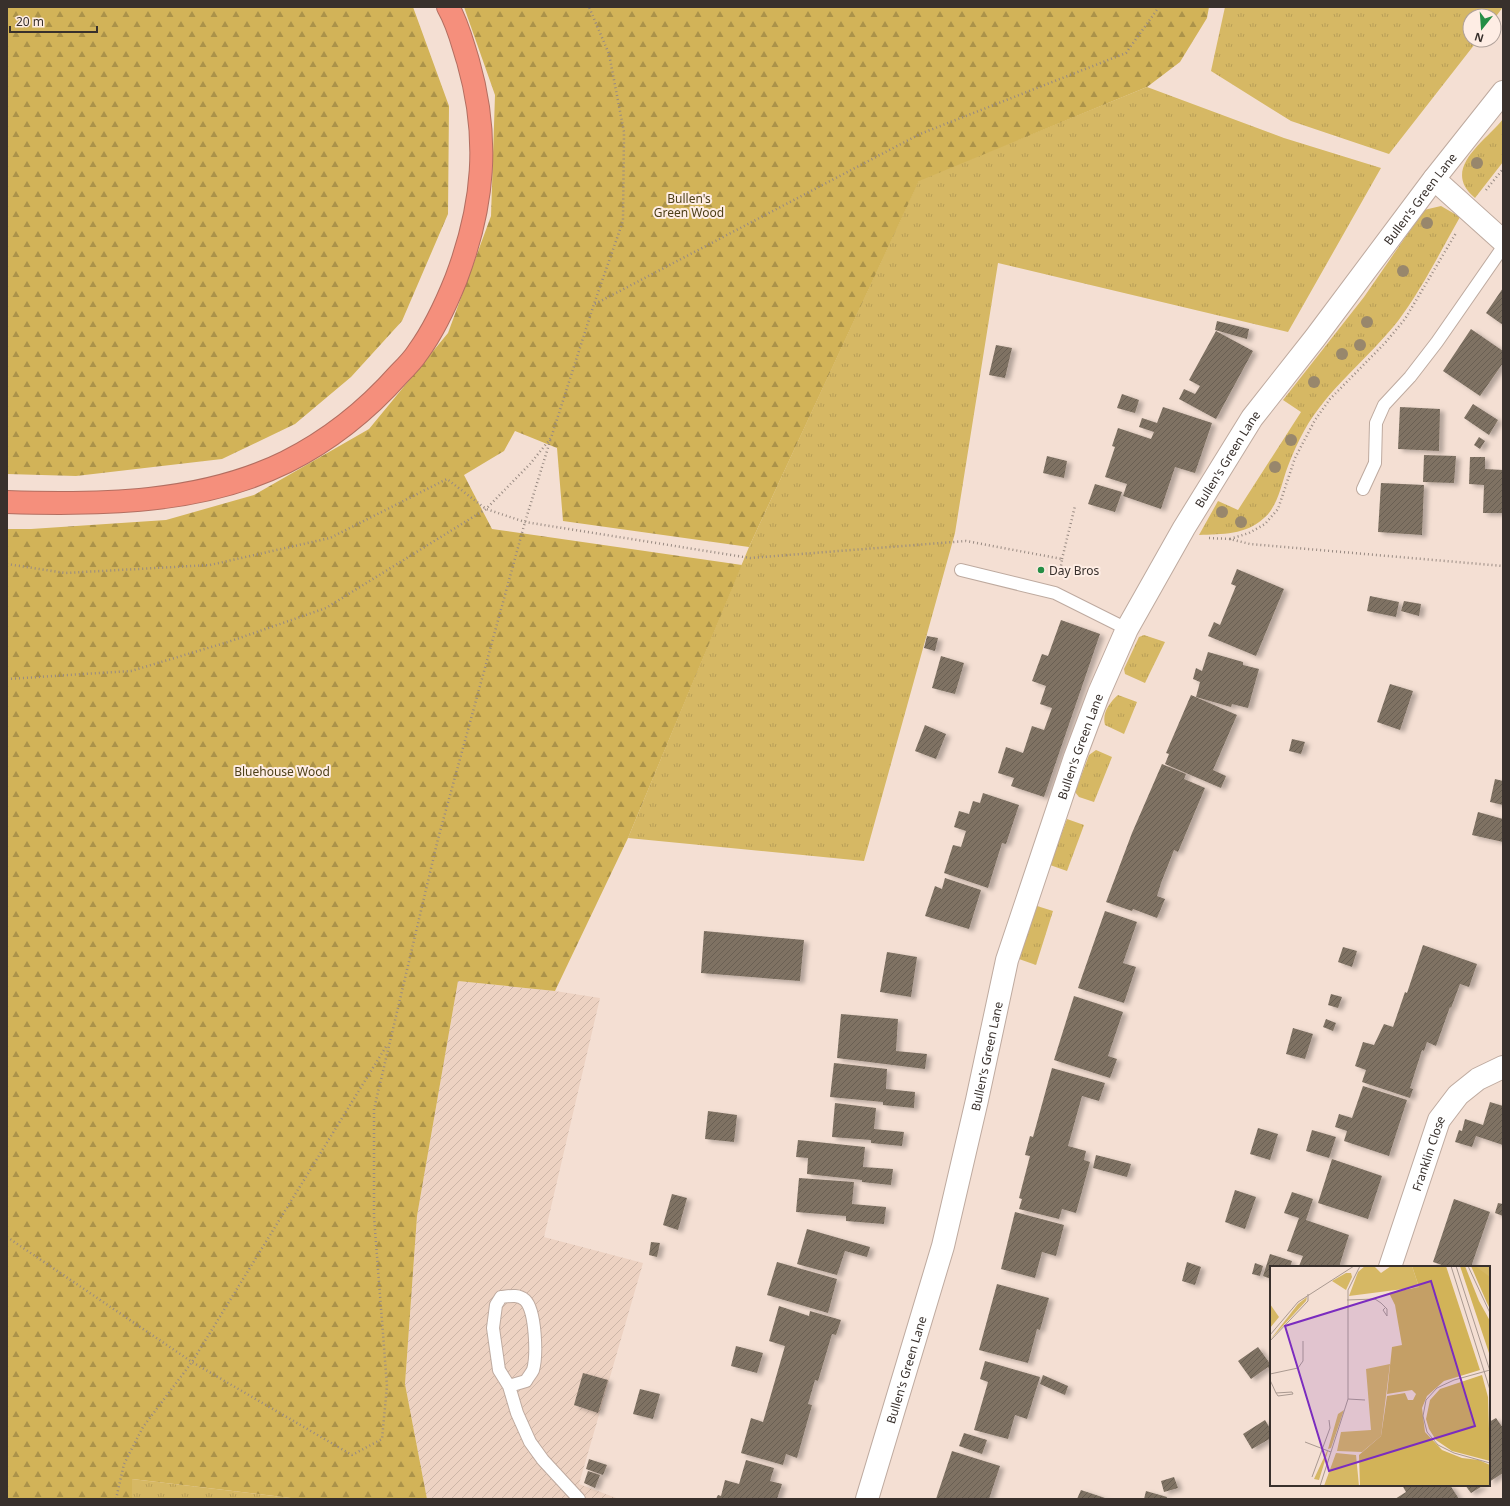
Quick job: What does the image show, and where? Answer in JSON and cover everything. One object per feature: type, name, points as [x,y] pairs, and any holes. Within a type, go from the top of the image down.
[{"type":"highway","points":[[7,502],[67,504],[153,498],[201,491],[249,477],[285,463],[322,442],[357,417],[386,389],[418,353],[446,303],[468,248],[479,197],[482,140],[475,88],[456,22],[448,7]]},
{"type":"street","name":"Bullen's Green Lane","points":[[867,1499],[943,1246],[976,1107],[1007,960],[1075,757],[1127,629],[1184,528],[1252,418],[1315,338],[1434,179],[1503,92]]},
{"type":"street","points":[[1434,179],[1503,241]]},
{"type":"street","name":"Franklin Close","points":[[1390,1266],[1438,1120],[1458,1095],[1478,1080],[1503,1067]]},
{"type":"lane","points":[[1363,489],[1375,463],[1376,423],[1384,405],[1410,377],[1438,342],[1503,247]]},
{"type":"lane","points":[[961,570],[1055,593],[1127,629]]},
{"type":"lane","points":[[508,1386],[526,1381],[532,1372],[534,1364],[534,1320],[524,1299],[514,1295],[501,1297],[496,1305],[493,1328],[499,1370],[508,1386],[517,1413],[530,1442],[543,1460],[579,1499]]},
{"type":"path","points":[[7,1237],[192,1362],[352,1455],[382,1439],[387,1386],[374,1217],[374,1109],[388,1042],[438,839],[526,522],[594,304],[623,221],[624,132],[609,54],[589,7]]},
{"type":"path","points":[[594,304],[920,134],[1126,53],[1159,7]]},
{"type":"path","points":[[1487,189],[1503,169]]},
{"type":"path","points":[[1230,539],[1249,533],[1265,524],[1278,509],[1295,458],[1315,420],[1330,399],[1385,343],[1405,319],[1454,237]]},
{"type":"path","points":[[7,679],[132,671],[228,642],[326,608],[486,509],[530,464],[551,438]]},
{"type":"path","points":[[7,564],[65,573],[210,565],[330,538],[447,479],[486,509],[526,522],[750,558],[966,541],[1062,559]]},
{"type":"path","points":[[1055,593],[1075,506]]},
{"type":"path","points":[[1202,538],[1230,539],[1258,545],[1503,566]]},
{"type":"path","points":[[116,1499],[124,1464],[144,1427],[192,1362],[388,1042]]},
{"type":"shaded area","points":[[458,981],[555,991],[600,998],[544,1237],[643,1263],[579,1484],[619,1499],[427,1499],[405,1384],[417,1216]]},
{"type":"green space","points":[[7,7],[413,7],[449,106],[448,214],[402,321],[351,377],[295,424],[222,459],[76,476],[7,474]]},
{"type":"green space","name":"Bluehouse Wood","points":[[464,7],[1209,7],[1207,18],[1180,62],[1147,87],[919,181],[749,547],[563,521],[557,448],[515,431],[504,451],[464,475],[492,529],[742,565],[628,838],[555,991],[458,981],[417,1216],[405,1384],[427,1499],[299,1499],[132,1479],[132,1499],[7,1499],[7,529],[31,529],[166,520],[254,495],[369,429],[448,333],[491,216],[495,95]]},
{"type":"green space","points":[[1225,7],[1503,7],[1502,8],[1462,8],[1462,48],[1472,48],[1389,154],[1291,121],[1211,71]]},
{"type":"green space","points":[[1147,87],[1284,138],[1381,168],[1288,332],[998,263],[955,533],[864,861],[628,838],[749,547],[919,180]]},
{"type":"green space","points":[[1503,119],[1503,162],[1475,198],[1465,187],[1462,177],[1464,166],[1469,156],[1477,146]]},
{"type":"green space","points":[[1441,206],[1460,217],[1407,309],[1386,335],[1336,387],[1314,415],[1295,448],[1279,494],[1269,513],[1257,524],[1242,531],[1225,534],[1199,535],[1218,501],[1238,510],[1301,412],[1283,400],[1364,297],[1424,210]]},
{"type":"green space","points":[[1144,635],[1165,642],[1145,683],[1125,674],[1124,669],[1139,637]]},
{"type":"green space","points":[[1118,695],[1137,702],[1124,734],[1105,725],[1104,721],[1107,708]]},
{"type":"green space","points":[[1096,750],[1112,757],[1094,802],[1079,797],[1075,792],[1089,755]]},
{"type":"green space","points":[[1067,819],[1084,825],[1067,871],[1050,865]]},
{"type":"green space","points":[[1037,906],[1053,911],[1036,965],[1019,959]]},
{"type":"green space","points":[[132,1479],[299,1499],[132,1499]]},
{"type":"building","points":[[1503,288],[1503,325],[1486,313]]},
{"type":"building","points":[[1217,321],[1249,329],[1247,339],[1215,330]]},
{"type":"building","points":[[1471,329],[1503,351],[1503,363],[1480,396],[1443,371]]},
{"type":"building","points":[[1216,331],[1253,351],[1216,419],[1179,399],[1184,389],[1195,394],[1200,386],[1189,380]]},
{"type":"building","points":[[996,345],[1012,348],[1005,378],[989,375]]},
{"type":"building","points":[[1122,394],[1139,400],[1135,413],[1117,408]]},
{"type":"building","points":[[1473,404],[1498,420],[1489,435],[1464,418]]},
{"type":"building","points":[[1163,407],[1212,423],[1195,473],[1175,467],[1161,509],[1123,496],[1127,484],[1105,477],[1115,447],[1112,446],[1118,428],[1151,439],[1154,432],[1139,427],[1142,418],[1157,423]]},
{"type":"building","points":[[1400,407],[1440,409],[1439,451],[1398,449]]},
{"type":"building","points":[[1479,437],[1485,441],[1480,449],[1474,445]]},
{"type":"building","points":[[1424,455],[1456,456],[1454,483],[1423,482]]},
{"type":"building","points":[[1047,456],[1067,461],[1064,478],[1043,473]]},
{"type":"building","points":[[1470,457],[1485,457],[1485,469],[1503,470],[1503,513],[1483,513],[1484,485],[1469,484]]},
{"type":"building","points":[[1381,483],[1424,485],[1422,535],[1378,532]]},
{"type":"building","points":[[1095,484],[1122,492],[1115,512],[1088,504]]},
{"type":"building","points":[[1237,569],[1284,589],[1256,656],[1208,636],[1214,622],[1220,625],[1236,586],[1231,584]]},
{"type":"building","points":[[1370,596],[1399,602],[1396,617],[1367,611]]},
{"type":"building","points":[[1404,601],[1421,604],[1419,616],[1401,611]]},
{"type":"building","points":[[1061,620],[1100,634],[1044,797],[1011,786],[1014,778],[998,773],[1006,747],[1023,753],[1032,726],[1044,730],[1052,708],[1040,704],[1046,686],[1032,681],[1042,654],[1048,656]]},
{"type":"building","points":[[927,636],[938,638],[935,651],[924,648]]},
{"type":"building","points":[[1208,652],[1243,662],[1243,665],[1259,669],[1248,708],[1232,704],[1231,707],[1196,697],[1200,682],[1193,679],[1196,668],[1202,671]]},
{"type":"building","points":[[941,656],[964,663],[955,694],[932,688]]},
{"type":"building","points":[[1390,684],[1413,691],[1400,730],[1377,722]]},
{"type":"building","points":[[1191,695],[1237,715],[1213,770],[1226,776],[1221,788],[1165,764],[1169,754],[1166,753]]},
{"type":"building","points":[[925,725],[946,734],[936,759],[915,751]]},
{"type":"building","points":[[1292,739],[1305,742],[1301,754],[1289,751]]},
{"type":"building","points":[[1162,764],[1186,774],[1184,779],[1205,788],[1178,852],[1174,850],[1161,883],[1157,896],[1165,899],[1157,918],[1133,909],[1132,911],[1106,902],[1132,833]]},
{"type":"building","points":[[1495,779],[1503,781],[1503,805],[1490,802]]},
{"type":"building","points":[[983,793],[1019,805],[1006,844],[1002,843],[988,888],[944,873],[953,845],[961,847],[966,831],[954,827],[959,811],[969,814],[973,801],[980,803]]},
{"type":"building","points":[[1478,812],[1503,819],[1503,842],[1472,835]]},
{"type":"building","points":[[945,878],[981,890],[969,929],[925,916],[935,886],[942,889]]},
{"type":"building","points":[[1105,911],[1137,922],[1123,963],[1136,967],[1124,1003],[1078,988]]},
{"type":"building","points":[[704,931],[804,940],[800,981],[701,973]]},
{"type":"building","points":[[1423,945],[1477,964],[1469,987],[1460,984],[1436,1046],[1427,1042],[1424,1051],[1422,1050],[1410,1088],[1413,1089],[1410,1098],[1362,1082],[1366,1070],[1355,1066],[1363,1042],[1374,1045],[1384,1024],[1393,1027],[1405,992],[1407,993]]},
{"type":"building","points":[[1343,947],[1357,951],[1352,967],[1338,962]]},
{"type":"building","points":[[887,952],[917,957],[911,997],[880,992]]},
{"type":"building","points":[[1331,994],[1342,997],[1338,1008],[1328,1005]]},
{"type":"building","points":[[1074,996],[1123,1012],[1108,1056],[1117,1059],[1110,1078],[1054,1060]]},
{"type":"building","points":[[841,1014],[898,1019],[896,1051],[927,1054],[925,1069],[837,1058]]},
{"type":"building","points":[[1326,1019],[1336,1023],[1333,1031],[1323,1027]]},
{"type":"building","points":[[1293,1028],[1313,1034],[1305,1059],[1286,1054]]},
{"type":"building","points":[[834,1063],[887,1069],[886,1089],[915,1092],[914,1108],[883,1105],[883,1102],[830,1097]]},
{"type":"building","points":[[1052,1068],[1105,1083],[1099,1101],[1082,1096],[1068,1146],[1086,1151],[1084,1160],[1090,1162],[1076,1213],[1062,1209],[1059,1219],[1019,1209],[1022,1199],[1019,1198],[1030,1156],[1025,1155],[1030,1136],[1033,1137]]},
{"type":"building","points":[[1363,1086],[1407,1100],[1389,1156],[1344,1141],[1347,1131],[1335,1127],[1339,1114],[1352,1118]]},
{"type":"building","points":[[1490,1102],[1503,1106],[1503,1145],[1476,1136],[1472,1147],[1455,1142],[1459,1130],[1462,1131],[1465,1119],[1483,1125]]},
{"type":"building","points":[[835,1103],[876,1108],[874,1129],[904,1132],[902,1146],[871,1143],[871,1140],[832,1137]]},
{"type":"building","points":[[708,1111],[737,1115],[734,1142],[705,1139]]},
{"type":"building","points":[[1258,1128],[1278,1134],[1270,1160],[1250,1154]]},
{"type":"building","points":[[1312,1130],[1336,1137],[1329,1158],[1306,1151]]},
{"type":"building","points":[[798,1140],[865,1147],[863,1167],[893,1169],[891,1185],[807,1174],[808,1158],[796,1157]]},
{"type":"building","points":[[1096,1155],[1131,1164],[1127,1177],[1093,1168]]},
{"type":"building","points":[[1332,1159],[1382,1176],[1368,1219],[1318,1203]]},
{"type":"building","points":[[799,1178],[854,1182],[852,1204],[886,1207],[884,1224],[846,1221],[846,1216],[796,1212]]},
{"type":"building","points":[[1235,1190],[1256,1197],[1245,1229],[1225,1222]]},
{"type":"building","points":[[1292,1192],[1313,1199],[1306,1220],[1349,1235],[1339,1266],[1299,1266],[1303,1256],[1287,1251],[1299,1218],[1284,1213]]},
{"type":"building","points":[[672,1194],[687,1198],[678,1230],[663,1225]]},
{"type":"building","points":[[1454,1199],[1490,1212],[1471,1266],[1445,1266],[1433,1262]]},
{"type":"building","points":[[1498,1203],[1503,1204],[1503,1216],[1495,1213]]},
{"type":"building","points":[[1015,1212],[1064,1225],[1056,1256],[1042,1252],[1035,1278],[1001,1269]]},
{"type":"building","points":[[807,1229],[870,1247],[867,1257],[845,1251],[837,1275],[797,1264]]},
{"type":"building","points":[[651,1242],[660,1243],[657,1257],[649,1255]]},
{"type":"building","points":[[1270,1254],[1292,1261],[1290,1266],[1270,1266],[1270,1279],[1263,1276]]},
{"type":"building","points":[[777,1262],[837,1279],[828,1313],[767,1295]]},
{"type":"building","points":[[1187,1262],[1201,1267],[1195,1285],[1182,1281]]},
{"type":"building","points":[[1255,1263],[1263,1266],[1260,1276],[1252,1274]]},
{"type":"building","points":[[997,1284],[1049,1298],[1040,1330],[1037,1329],[1028,1363],[979,1350]]},
{"type":"building","points":[[779,1306],[809,1316],[810,1311],[841,1320],[836,1335],[832,1334],[818,1381],[815,1380],[808,1404],[812,1405],[797,1458],[786,1454],[783,1465],[741,1453],[751,1418],[763,1422],[785,1346],[769,1341]]},
{"type":"building","points":[[736,1346],[763,1353],[757,1373],[731,1366]]},
{"type":"building","points":[[1258,1347],[1270,1364],[1270,1370],[1268,1367],[1251,1379],[1238,1361]]},
{"type":"building","points":[[985,1361],[1040,1377],[1027,1419],[1015,1415],[1008,1439],[974,1430],[988,1382],[980,1379]]},
{"type":"building","points":[[583,1373],[608,1380],[598,1413],[574,1405]]},
{"type":"building","points":[[1043,1375],[1068,1386],[1065,1395],[1040,1384]]},
{"type":"building","points":[[640,1389],[660,1394],[653,1419],[633,1414]]},
{"type":"building","points":[[1496,1418],[1503,1428],[1503,1473],[1490,1481],[1490,1421]]},
{"type":"building","points":[[1265,1420],[1270,1428],[1270,1439],[1252,1449],[1243,1434]]},
{"type":"building","points":[[964,1433],[987,1440],[982,1454],[959,1446]]},
{"type":"building","points":[[952,1451],[1000,1466],[989,1499],[936,1499]]},
{"type":"building","points":[[589,1459],[607,1465],[603,1475],[586,1469]]},
{"type":"building","points":[[746,1460],[774,1468],[770,1481],[782,1484],[777,1499],[716,1499],[718,1495],[721,1496],[725,1480],[739,1484]]},
{"type":"building","points":[[588,1471],[600,1475],[595,1488],[584,1483]]},
{"type":"building","points":[[1174,1477],[1178,1488],[1164,1492],[1161,1481]]},
{"type":"building","points":[[1403,1486],[1451,1486],[1459,1499],[1395,1499],[1406,1492]]},
{"type":"building","points":[[1466,1486],[1482,1486],[1471,1493]]},
{"type":"building","points":[[1081,1490],[1108,1499],[1077,1499]]},
{"type":"building","points":[[1146,1491],[1167,1497],[1166,1499],[1144,1499]]},
{"type":"place","name":"Day Bros","points":[[1041,570]]},
{"type":"park label","name":"Bullen's Green Wood","points":[[689,205]]}]
